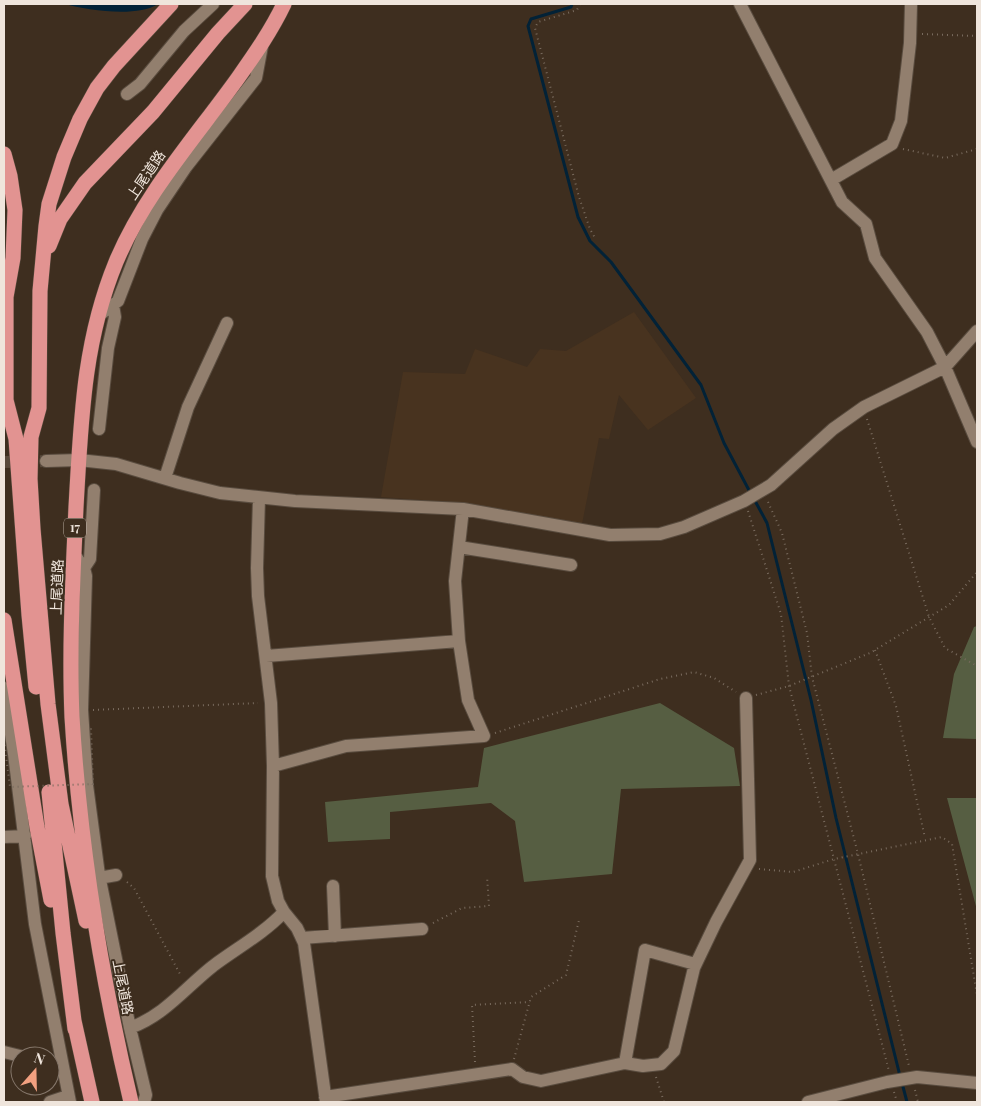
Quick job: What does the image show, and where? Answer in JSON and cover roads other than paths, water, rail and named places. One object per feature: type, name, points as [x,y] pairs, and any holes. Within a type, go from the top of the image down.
[{"type":"highway","points":[[121,1063],[92,951],[63,814],[46,676],[34,538],[30,479],[31,437],[38,408],[40,292],[49,204],[64,157],[80,119],[97,88],[114,66],[171,4]]},
{"type":"highway","points":[[44,257],[60,219],[85,183],[153,112],[218,33],[245,4]]},
{"type":"highway","name":"上尾道路","points":[[142,1102],[121,1063],[97,934],[80,820],[72,716],[71,666],[74,554],[84,383],[93,331],[106,289],[117,260],[144,206],[160,181],[262,44],[284,4]]},
{"type":"highway","points":[[4,154],[10,176],[15,210],[13,258],[6,296],[6,400],[16,439],[29,615],[53,815],[63,932],[75,1029]]},
{"type":"highway","points":[[4,228],[13,258]]},
{"type":"highway","points":[[4,620],[37,828],[75,1029],[92,1102]]},
{"type":"street","points":[[127,94],[140,84],[184,32],[213,4]]},
{"type":"street","points":[[740,4],[842,202],[866,224],[875,258],[928,332],[977,442]]},
{"type":"street","points":[[831,180],[892,144],[901,121],[910,34],[911,4]]},
{"type":"street","points":[[98,316],[118,301],[142,239],[156,210],[186,167],[256,78],[262,44]]},
{"type":"street","points":[[99,429],[108,348],[115,317],[113,305]]},
{"type":"street","points":[[165,478],[188,407],[227,323]]},
{"type":"street","points":[[46,461],[79,460],[116,464],[220,493],[259,498],[463,509],[610,536],[660,534],[684,527],[744,501],[771,485],[833,429],[864,407],[945,367],[977,331]]},
{"type":"street","points":[[84,568],[90,559],[94,490]]},
{"type":"street","points":[[259,498],[258,586],[271,702],[273,766],[272,876],[278,901],[297,928],[307,957],[325,1100],[512,1069],[523,1077],[541,1081],[626,1063],[643,1066],[661,1064],[674,1051],[696,964],[716,922],[750,860],[746,698]]},
{"type":"street","points":[[273,766],[346,746],[484,736],[468,700],[459,641],[455,581],[463,509]]},
{"type":"street","points":[[459,547],[571,565]]},
{"type":"street","points":[[74,554],[84,568],[86,576],[82,710],[87,785],[99,878],[146,1095],[142,1102]]},
{"type":"street","points":[[266,656],[459,641]]},
{"type":"street","points":[[4,688],[53,1046]]},
{"type":"street","points":[[4,837],[25,836]]},
{"type":"street","points":[[99,878],[116,875]]},
{"type":"street","points":[[333,886],[335,936]]},
{"type":"street","points":[[130,1028],[139,1025],[176,1000],[213,966],[254,938],[284,912]]},
{"type":"street","points":[[302,938],[422,929]]},
{"type":"street","points":[[626,1063],[645,950],[696,964]]},
{"type":"street","points":[[50,1102],[69,1099],[60,1075]]},
{"type":"street","points":[[808,1102],[892,1081],[918,1077],[977,1083]]},
{"type":"water","points":[[64,4],[158,4],[137,11],[112,12]]},
{"type":"waterway","points":[[572,4],[571,7],[531,19],[528,26],[578,217],[590,241],[611,262],[701,385],[724,443],[751,494]]},
{"type":"waterway","points":[[754,499],[767,523],[811,700],[836,818],[900,1076]]},
{"type":"waterway","points":[[902,1083],[907,1102]]},
{"type":"tunnel","points":[[4,462],[46,461]]}]
